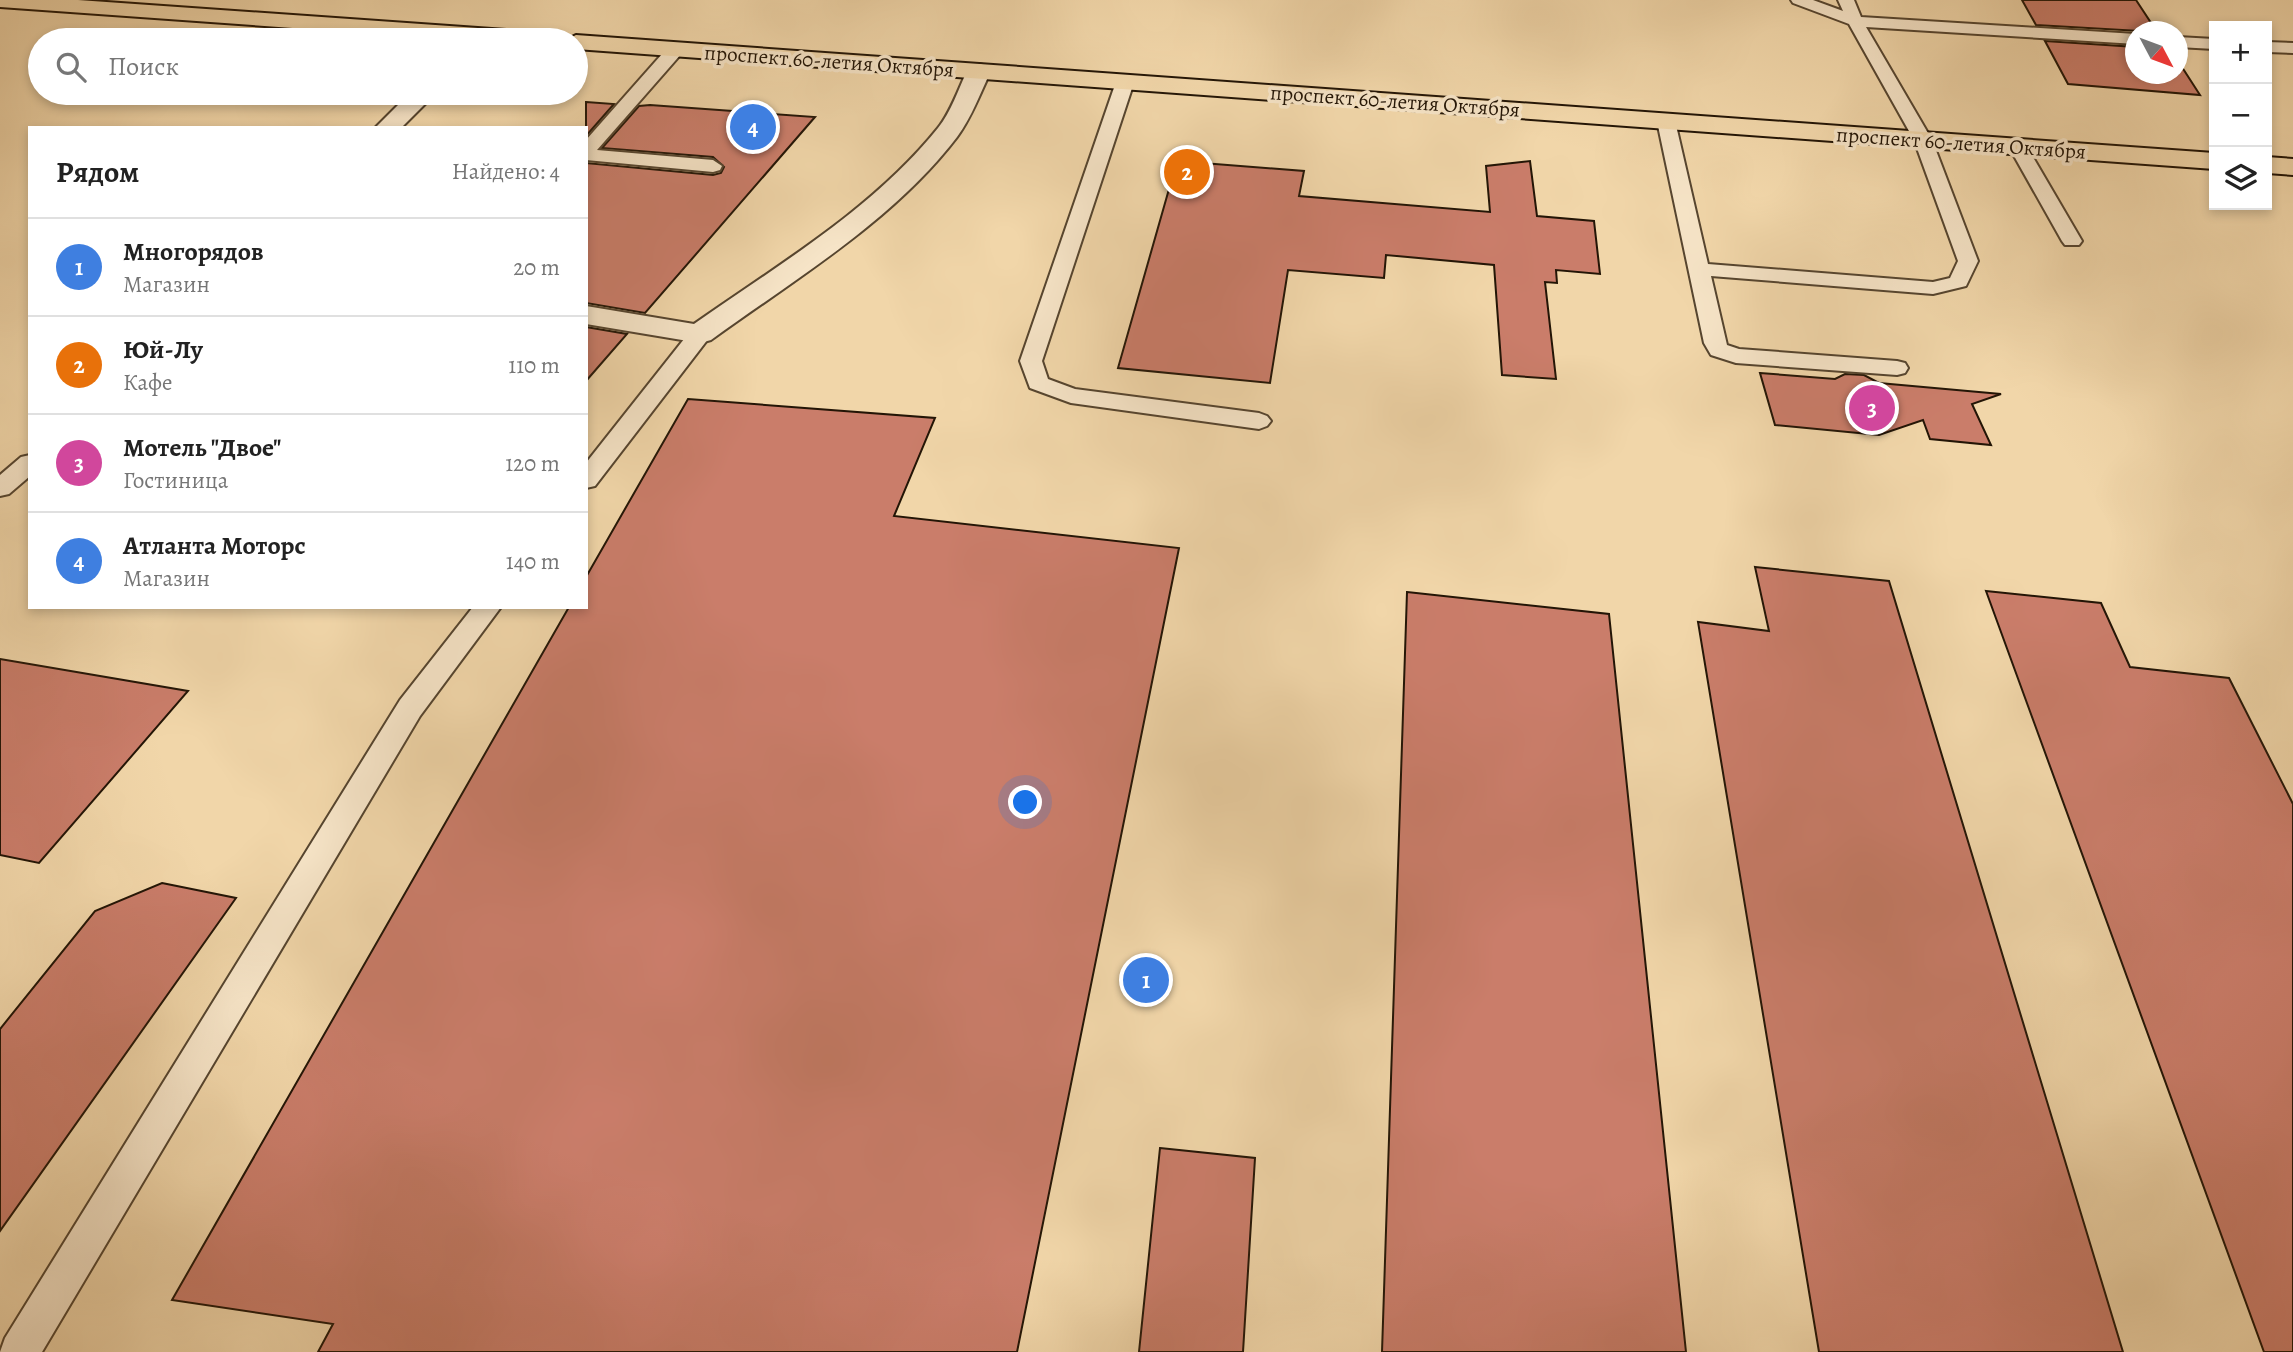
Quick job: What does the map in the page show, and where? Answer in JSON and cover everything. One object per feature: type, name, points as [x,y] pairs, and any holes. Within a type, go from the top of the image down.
[{"type":"highway","points":[[0,1],[352,28]]},
{"type":"highway","name":"проспект 60-летия Октября","points":[[588,43],[2209,161]]},
{"type":"highway","points":[[2272,165],[2293,167]]},
{"type":"street","points":[[588,315],[699,334],[821,246],[891,190],[948,131],[979,71]]},
{"type":"street","points":[[389,126],[411,105]]},
{"type":"lane","points":[[1799,0],[1855,21],[2125,38]]},
{"type":"lane","points":[[1698,269],[1933,288],[1959,282],[1968,261],[1923,140],[1855,21],[1846,0]]},
{"type":"lane","points":[[2188,43],[2209,44]]},
{"type":"lane","points":[[2272,47],[2293,48]]},
{"type":"lane","points":[[588,151],[676,49]]},
{"type":"lane","points":[[1125,82],[1031,361],[1038,383],[1071,396],[1259,421]]},
{"type":"lane","points":[[1666,121],[1715,343],[1719,350],[1736,356],[1896,369]]},
{"type":"lane","points":[[2018,147],[2072,241]]},
{"type":"lane","points":[[588,153],[713,166]]},
{"type":"lane","points":[[588,477],[699,334]]},
{"type":"lane","points":[[0,488],[28,465]]},
{"type":"lane","points":[[19,1352],[410,708],[486,609]]},
{"type":"building","points":[[2022,0],[2136,0],[2150,21],[2125,21],[2125,30],[2036,25]]},
{"type":"building","points":[[2045,41],[2125,46],[2125,84],[2188,84],[2188,76],[2200,95],[2068,84]]},
{"type":"building","points":[[588,102],[614,104],[588,134]]},
{"type":"building","points":[[639,106],[815,117],[645,313],[588,303],[588,163],[713,175],[721,173],[724,167],[713,157],[602,148]]},
{"type":"building","points":[[1177,161],[1304,171],[1299,196],[1490,212],[1486,166],[1530,161],[1537,216],[1594,221],[1600,274],[1556,270],[1557,283],[1545,282],[1556,379],[1502,375],[1494,265],[1386,255],[1384,278],[1288,270],[1270,383],[1118,368]]},
{"type":"building","points":[[588,327],[627,334],[588,379]]},
{"type":"building","points":[[1760,373],[1835,379],[1845,374],[1864,375],[1879,383],[2001,394],[1972,404],[1991,445],[1930,439],[1923,420],[1879,435],[1775,425]]},
{"type":"building","points":[[688,399],[935,418],[894,516],[1179,548],[1017,1352],[318,1352],[333,1324],[172,1300],[568,609],[588,609],[588,574]]},
{"type":"building","points":[[1755,567],[1889,581],[2123,1352],[1819,1352],[1698,622],[1769,631]]},
{"type":"building","points":[[1986,591],[2101,603],[2130,667],[2229,678],[2293,804],[2293,1352],[2264,1352]]},
{"type":"building","points":[[1407,592],[1609,614],[1686,1352],[1382,1352]]},
{"type":"building","points":[[0,659],[188,691],[39,863],[0,855]]},
{"type":"building","points":[[162,883],[236,898],[0,1231],[0,1029],[95,911]]},
{"type":"building","points":[[1160,1148],[1255,1158],[1243,1352],[1139,1352]]},
{"type":"place","name":"Атланта Моторс","points":[[753,127]]},
{"type":"place","name":"Юй-Лу","points":[[1187,172]]},
{"type":"place","name":"Мотель \"Двое\"","points":[[1872,408]]},
{"type":"place","name":"Многорядов","points":[[1146,980]]}]
